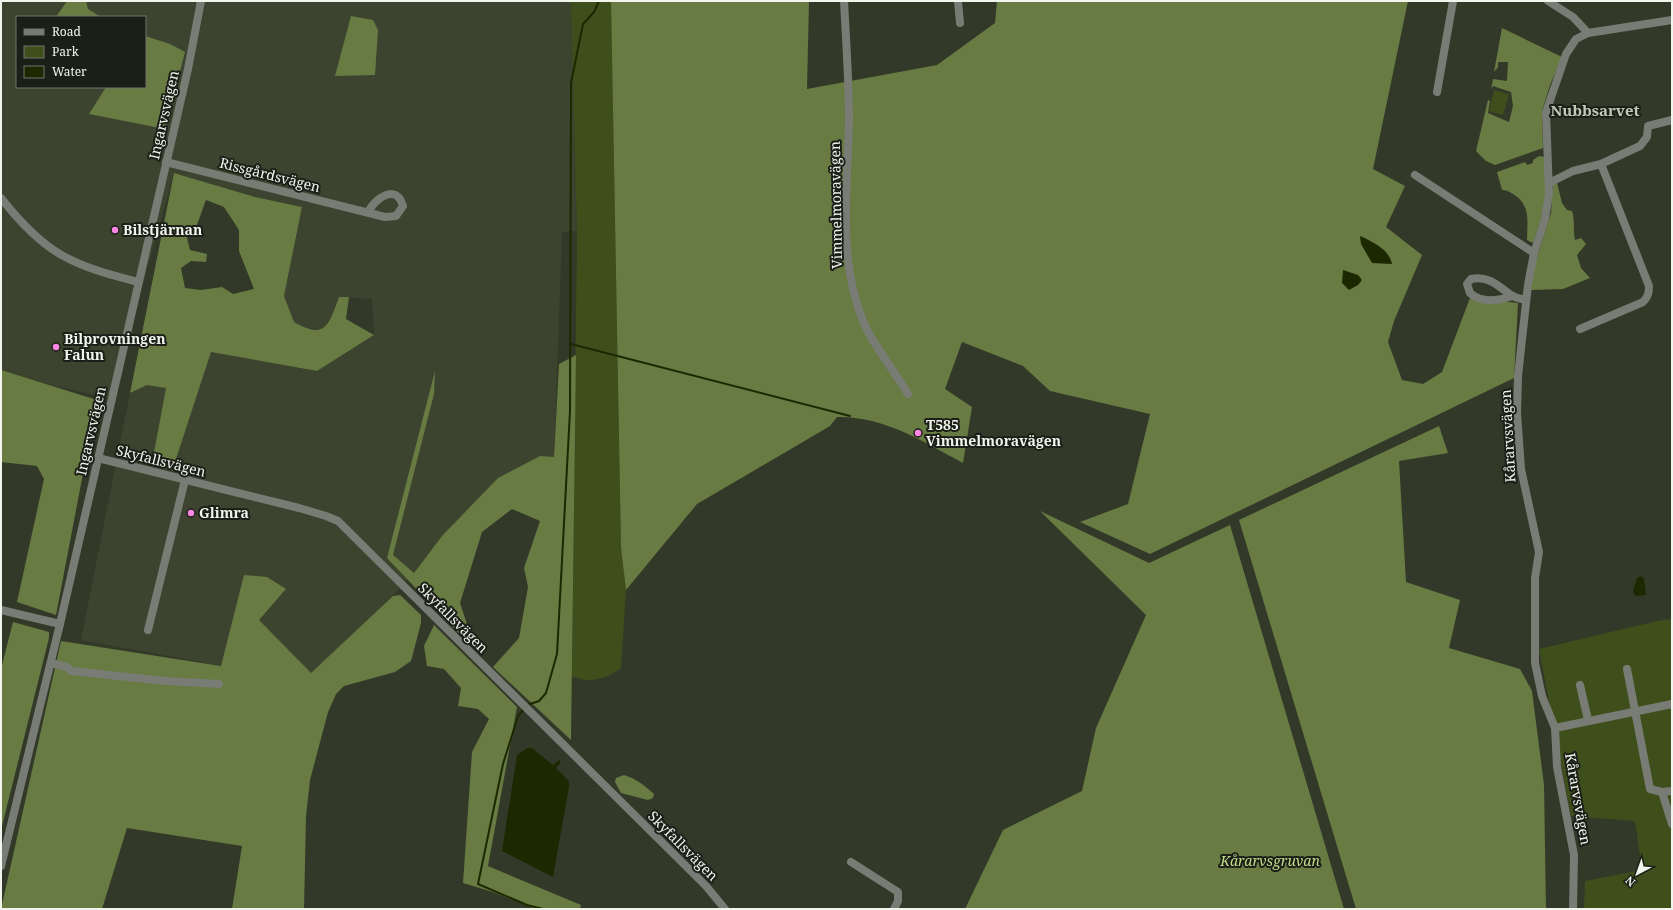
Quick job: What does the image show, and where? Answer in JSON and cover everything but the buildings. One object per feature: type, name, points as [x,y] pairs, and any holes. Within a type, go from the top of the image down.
[{"type":"street","name":"Ingarvsvägen","points":[[1,866],[51,663],[194,40],[201,1]]},
{"type":"street","name":"Vimmelmoravägen","points":[[844,1],[849,118],[847,240],[852,284],[860,314],[868,331],[908,394]]},
{"type":"street","points":[[958,1],[960,23]]},
{"type":"street","points":[[1437,92],[1453,1]]},
{"type":"street","points":[[1548,1],[1573,17],[1588,32],[1672,20]]},
{"type":"street","name":"Kårarvsvägen","points":[[1573,909],[1574,855],[1557,767],[1555,728],[1542,696],[1535,663],[1535,578],[1539,552],[1521,469],[1517,414],[1518,376],[1526,300],[1534,253],[1549,203],[1546,131],[1547,107],[1569,50],[1576,39],[1588,32]]},
{"type":"street","points":[[1549,183],[1573,172],[1601,164],[1644,143],[1648,126],[1672,120]]},
{"type":"street","name":"Rissgårdsvägen","points":[[166,162],[368,212]]},
{"type":"street","points":[[1580,329],[1642,302],[1646,298],[1649,291],[1641,264],[1601,164]]},
{"type":"street","points":[[1415,175],[1534,253]]},
{"type":"street","points":[[2,202],[29,230],[63,257],[86,268],[138,282]]},
{"type":"street","points":[[1512,296],[1499,300],[1482,300],[1470,293],[1467,284],[1473,278],[1485,279],[1494,282],[1512,296],[1526,300]]},
{"type":"street","name":"Skyfallsvägen","points":[[98,458],[299,508],[326,516],[338,522],[706,886],[725,909]]},
{"type":"street","points":[[148,630],[186,480]]},
{"type":"street","points":[[1,610],[60,624]]},
{"type":"street","points":[[51,663],[67,667],[71,671],[166,681],[219,684]]},
{"type":"street","points":[[1627,669],[1650,789],[1662,792],[1672,791]]},
{"type":"street","points":[[1580,685],[1588,720]]},
{"type":"street","points":[[1555,728],[1634,710],[1672,704]]},
{"type":"street","points":[[1662,792],[1672,824]]},
{"type":"street","points":[[851,862],[898,892],[898,900],[894,909]]},
{"type":"shaded area","points":[[1,1],[571,1],[577,231],[562,232],[554,457],[442,536],[414,573],[311,682],[81,640],[130,393],[211,352],[317,371],[374,335],[372,299],[339,297],[329,324],[323,329],[303,328],[294,323],[284,296],[302,207],[255,197],[174,173],[111,399],[1,373]]},
{"type":"green space","points":[[67,1],[86,1],[88,9],[99,16],[57,16]]},
{"type":"green space","points":[[571,1],[611,1],[621,548],[626,590],[621,668],[610,675],[591,680],[585,680],[572,676],[577,231]]},
{"type":"green space","points":[[611,1],[809,1],[807,89],[937,65],[995,23],[997,1],[1408,1],[1373,169],[1405,186],[1386,227],[1422,255],[1394,321],[1388,342],[1402,380],[1423,384],[1442,372],[1470,298],[1518,303],[1514,378],[1150,554],[1080,522],[1128,504],[1150,414],[1050,391],[1023,366],[962,342],[945,389],[972,407],[963,463],[918,439],[887,426],[871,421],[837,417],[830,426],[697,504],[626,590],[621,548]]},
{"type":"green space","points":[[351,16],[373,20],[378,30],[375,75],[335,76]]},
{"type":"green space","points":[[1502,28],[1562,57],[1550,85],[1542,111],[1543,148],[1495,165],[1486,161],[1476,151],[1488,100],[1490,101],[1488,113],[1509,122],[1513,106],[1511,92],[1493,86],[1491,89],[1493,79],[1507,81],[1508,62],[1498,62],[1498,67],[1494,72]]},
{"type":"green space","points":[[146,36],[170,44],[185,52],[165,129],[89,114],[105,88],[146,88]]},
{"type":"green space","points":[[1494,90],[1509,94],[1503,115],[1489,111]]},
{"type":"green space","points":[[1539,156],[1545,157],[1545,207],[1533,243],[1527,240],[1527,216],[1524,205],[1516,196],[1508,191],[1502,190],[1497,172],[1525,162],[1527,165],[1533,163],[1533,160]]},
{"type":"green space","points":[[174,173],[255,197],[302,207],[284,296],[294,322],[314,330],[320,329],[329,321],[339,297],[349,297],[346,319],[374,335],[317,371],[211,352],[174,465],[152,463],[166,388],[147,385],[130,393]],"holes":[[[206,200],[224,207],[239,230],[239,251],[254,289],[233,294],[222,287],[201,290],[185,288],[181,268],[191,261],[206,262],[207,254],[190,250],[186,234],[195,230]]]},
{"type":"green space","points":[[1557,183],[1562,203],[1567,210],[1572,211],[1575,240],[1581,238],[1586,244],[1577,255],[1581,268],[1590,278],[1563,289],[1531,290],[1532,273],[1551,213],[1553,184]]},
{"type":"green space","points":[[576,355],[571,740],[493,667],[519,638],[528,587],[524,568],[540,521],[512,509],[482,532],[460,603],[466,621],[468,643],[387,558],[435,371],[434,394],[393,555],[414,573],[442,536],[498,478],[540,456],[554,457],[559,364]]},
{"type":"green space","points":[[1,370],[97,400],[56,615],[17,602],[44,479],[37,466],[1,462]]},
{"type":"green space","points":[[1439,426],[1448,453],[1399,461],[1406,582],[1460,600],[1449,648],[1520,669],[1532,691],[1544,785],[1546,909],[1356,909],[1239,520]]},
{"type":"green space","name":"Kårarvsgruvan","points":[[1040,511],[1149,563],[1230,525],[1344,909],[965,909],[1003,830],[1082,791],[1096,728],[1146,615]]},
{"type":"green space","points":[[244,575],[267,577],[286,589],[259,620],[311,673],[393,596],[400,595],[421,615],[421,623],[411,661],[395,672],[344,686],[336,694],[328,712],[310,780],[306,816],[304,909],[232,909],[242,846],[127,828],[102,909],[1,909],[61,641],[221,666]]},
{"type":"green space","points":[[1672,619],[1672,909],[1584,909],[1585,881],[1642,870],[1635,821],[1571,816],[1539,649],[1657,621]]},
{"type":"green space","points":[[13,622],[49,632],[49,638],[1,830],[1,669]]},
{"type":"green space","points":[[434,625],[517,707],[488,866],[581,905],[580,909],[536,909],[493,892],[463,883],[472,752],[489,719],[478,709],[458,706],[461,688],[444,669],[427,666],[424,646]]},
{"type":"green space","points":[[624,775],[644,786],[654,794],[653,798],[648,800],[621,793],[615,782],[616,778]]},
{"type":"water","points":[[1360,236],[1384,250],[1388,254],[1392,264],[1372,263],[1361,244]]},
{"type":"water","points":[[1343,270],[1358,275],[1362,280],[1358,285],[1349,290],[1342,283]]},
{"type":"water","points":[[1641,576],[1644,579],[1646,595],[1635,596],[1633,590],[1637,578]]},
{"type":"water","points":[[527,748],[532,748],[553,765],[559,760],[561,762],[556,768],[569,781],[553,877],[502,851],[517,755]]},
{"type":"waterway","points":[[527,705],[539,701],[546,693],[557,654],[570,411],[571,83],[583,24],[594,12],[599,1]]},
{"type":"waterway","points":[[571,344],[850,416]]},
{"type":"waterway","points":[[525,708],[518,716],[503,764],[478,884],[527,905],[543,909]]},
{"type":"place","name":"Bilstjärnan","points":[[115,230]]},
{"type":"place","name":"Bilprovningen Falun","points":[[56,347]]},
{"type":"place","name":"T585 Vimmelmoravägen","points":[[918,433]]},
{"type":"place","name":"Glimra","points":[[191,513]]},
{"type":"district","name":"Nubbsarvet","points":[[1595,111]]}]
